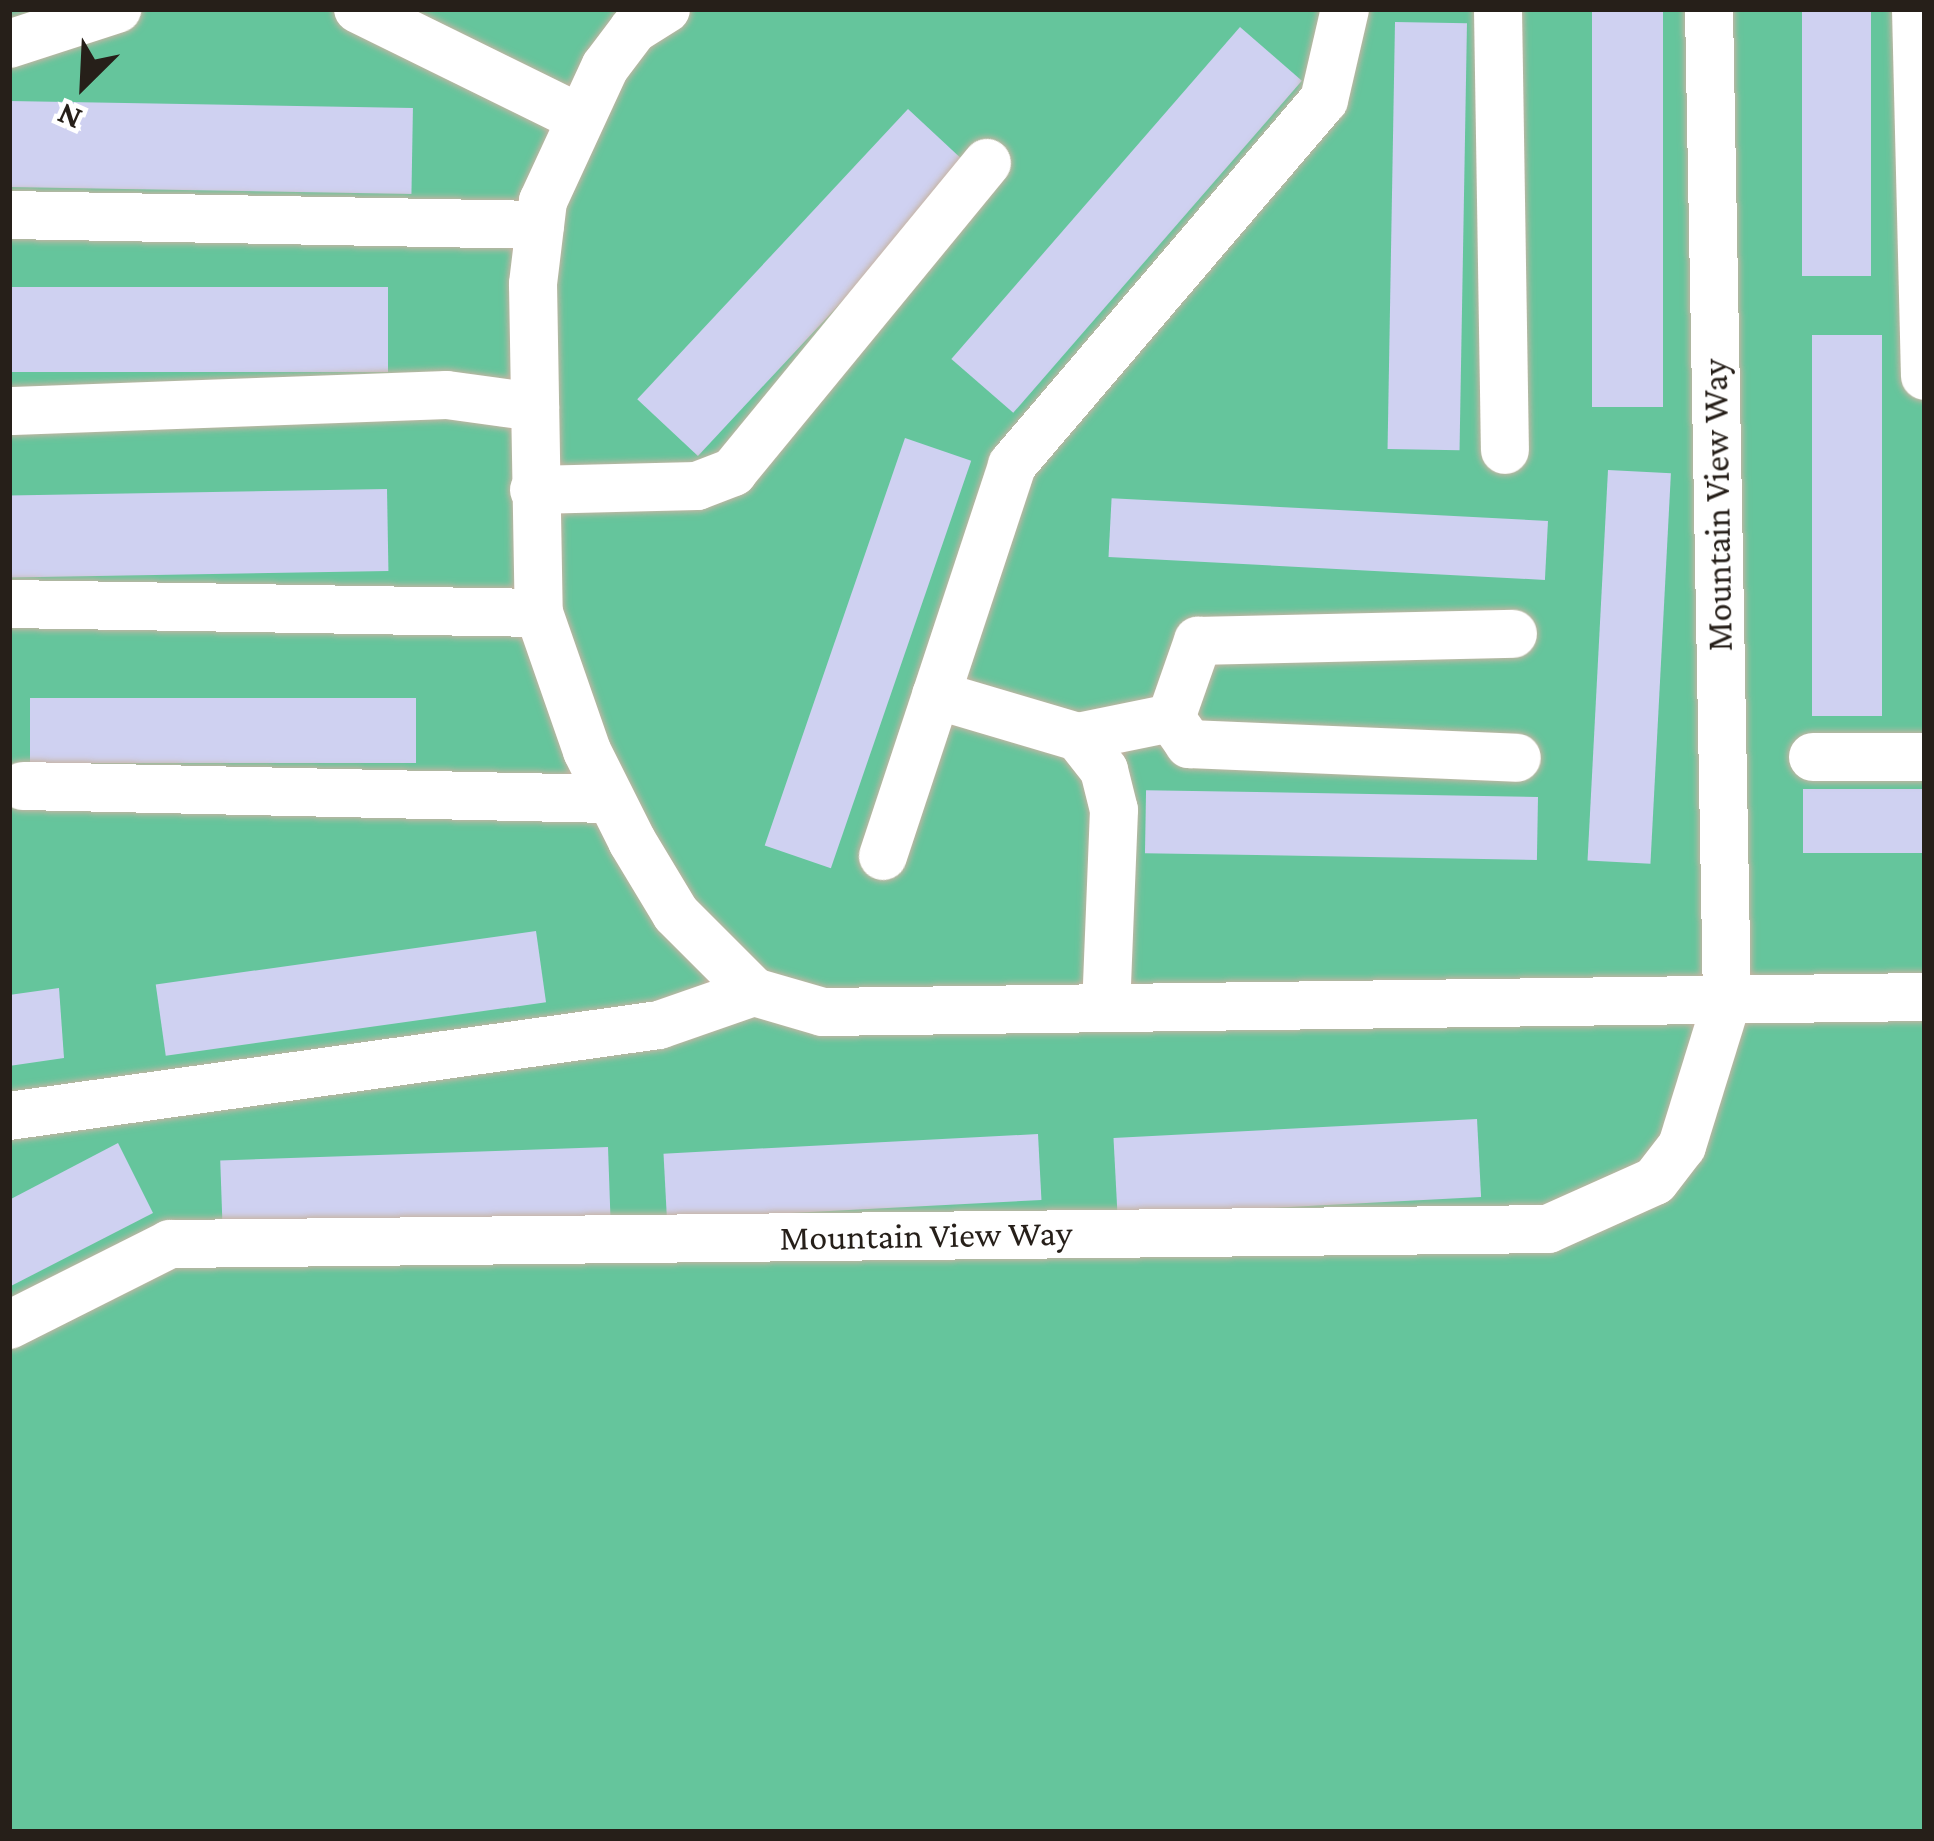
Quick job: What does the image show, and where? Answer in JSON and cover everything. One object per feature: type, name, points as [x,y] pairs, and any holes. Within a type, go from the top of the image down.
[{"type":"street","points":[[666,9],[633,30],[580,118],[540,225],[534,490],[539,613],[610,799],[676,914],[754,992],[823,1012],[1925,997]]},
{"type":"street","points":[[883,856],[1012,465],[1324,100],[1346,9]]},
{"type":"street","points":[[1498,9],[1504,450]]},
{"type":"street","name":"Mountain View Way","points":[[9,1325],[170,1244],[1548,1229],[1655,1181],[1682,1146],[1727,1000],[1709,9]]},
{"type":"street","points":[[1916,9],[1925,376]]},
{"type":"street","points":[[9,44],[113,10]]},
{"type":"street","points":[[364,10],[580,118]]},
{"type":"street","points":[[534,490],[697,486],[733,472],[987,163]]},
{"type":"street","points":[[9,215],[540,225]]},
{"type":"street","points":[[13,412],[447,395],[536,407]]},
{"type":"street","points":[[9,604],[539,613]]},
{"type":"street","points":[[1171,718],[1198,641],[1513,634]]},
{"type":"street","points":[[936,695],[1078,737],[1171,718]]},
{"type":"street","points":[[1171,718],[1190,744],[1517,758]]},
{"type":"street","points":[[1078,737],[1104,770],[1114,810],[1106,1007]]},
{"type":"street","points":[[1813,757],[1925,757]]},
{"type":"street","points":[[23,786],[610,799]]},
{"type":"street","points":[[9,1116],[659,1025],[754,992]]},
{"type":"green space","points":[[9,9],[1925,9],[1925,1832],[9,1832]]},
{"type":"building","points":[[1592,9],[1663,9],[1663,407],[1592,407]]},
{"type":"building","points":[[1802,9],[1871,9],[1871,276],[1802,276]]},
{"type":"building","points":[[1395,22],[1467,23],[1460,450],[1388,449]]},
{"type":"building","points":[[1240,27],[1302,81],[1013,413],[951,359]]},
{"type":"building","points":[[9,101],[413,108],[411,194],[9,187]]},
{"type":"building","points":[[908,109],[969,166],[698,456],[637,399]]},
{"type":"building","points":[[9,287],[388,287],[388,372],[9,372]]},
{"type":"building","points":[[1812,335],[1882,335],[1882,716],[1812,716]]},
{"type":"building","points":[[905,438],[971,461],[831,868],[765,846]]},
{"type":"building","points":[[1608,470],[1671,473],[1650,864],[1588,860]]},
{"type":"building","points":[[387,489],[388,571],[10,578],[9,496]]},
{"type":"building","points":[[1112,498],[1548,521],[1545,580],[1109,557]]},
{"type":"building","points":[[30,698],[416,698],[416,763],[30,763]]},
{"type":"building","points":[[1803,789],[1925,789],[1925,853],[1803,853]]},
{"type":"building","points":[[1146,790],[1538,797],[1537,860],[1145,853]]},
{"type":"building","points":[[536,931],[546,1002],[166,1056],[156,984]]},
{"type":"building","points":[[59,988],[64,1058],[9,1066],[9,995]]},
{"type":"building","points":[[1477,1119],[1481,1197],[1118,1216],[1113,1138]]},
{"type":"building","points":[[1038,1134],[1041,1200],[667,1220],[664,1154]]},
{"type":"building","points":[[118,1143],[153,1213],[9,1287],[9,1200]]},
{"type":"building","points":[[608,1147],[610,1216],[223,1229],[220,1161]]}]
